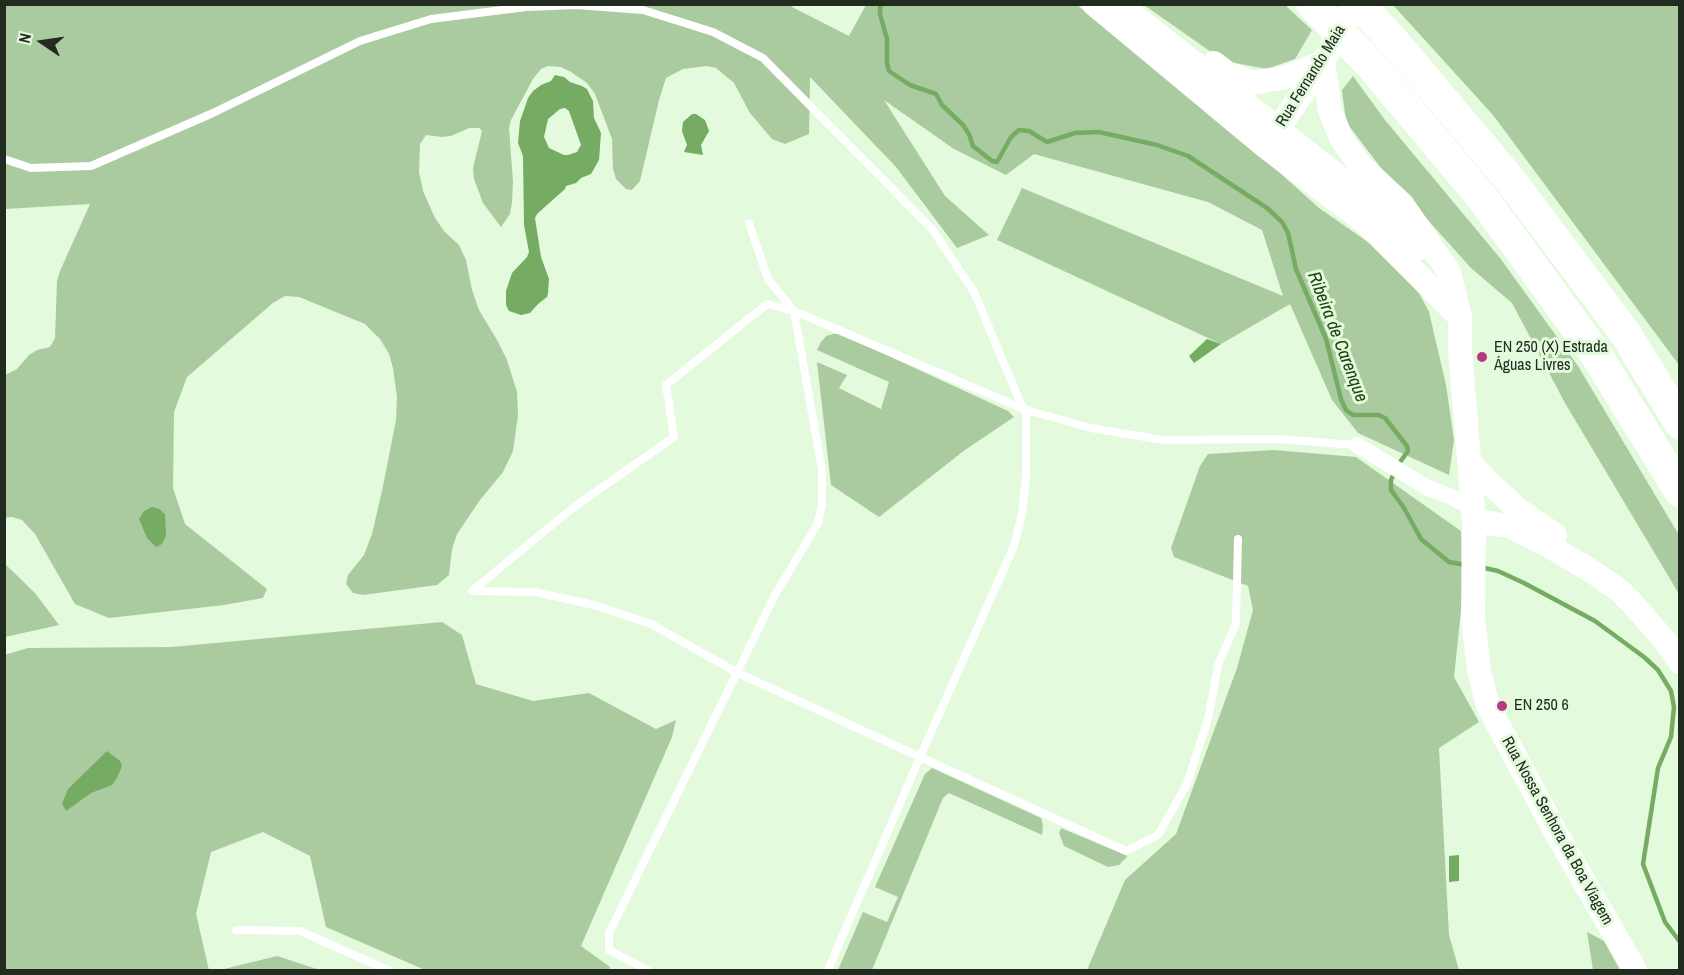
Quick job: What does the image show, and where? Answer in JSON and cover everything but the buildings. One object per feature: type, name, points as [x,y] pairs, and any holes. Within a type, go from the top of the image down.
[{"type":"highway","points":[[1312,4],[1371,65],[1484,200],[1594,353],[1680,491]]},
{"type":"highway","points":[[1357,4],[1394,42],[1525,200],[1625,333],[1680,423]]},
{"type":"main road","points":[[1094,4],[1273,138],[1383,212],[1417,244],[1435,266],[1460,316]]},
{"type":"main road","points":[[1119,4],[1273,138]]},
{"type":"main road","points":[[1134,4],[1227,73],[1252,83],[1287,77],[1323,62],[1330,110],[1341,138],[1361,166],[1402,204],[1449,272],[1460,316]]},
{"type":"main road","name":"Rua Fernando Maia","points":[[1273,138],[1323,62],[1357,4]]},
{"type":"main road","name":"Rua Nossa Senhora da Boa Viagem","points":[[1460,316],[1460,350],[1473,509],[1473,618],[1479,670],[1488,706],[1555,831],[1635,970]]},
{"type":"main road","points":[[1470,462],[1507,499],[1594,566],[1633,604],[1665,640],[1680,662]]},
{"type":"main road","points":[[1473,509],[1507,499]]},
{"type":"main road","points":[[1473,509],[1509,525],[1593,572],[1633,604]]},
{"type":"street","points":[[1357,445],[1428,488],[1450,496],[1473,509]]},
{"type":"lane","points":[[4,159],[32,168],[91,166],[213,113],[360,41],[431,19],[526,7],[567,5],[644,10],[713,32],[763,58],[932,229],[974,292],[1020,404],[1026,410],[1026,476],[1022,514],[1014,546],[828,970]]},
{"type":"lane","points":[[647,970],[609,950],[609,933],[775,595],[818,523],[822,504],[822,471],[794,311],[768,279],[749,223]]},
{"type":"lane","points":[[1238,539],[1236,624],[1218,665],[1208,719],[1187,784],[1158,835],[1126,851],[738,673],[651,624],[594,605],[535,592],[472,591],[574,507],[674,437],[666,385],[767,304],[794,311],[1026,410],[1091,428],[1163,440],[1276,439],[1357,445]]},
{"type":"lane","points":[[236,930],[300,931],[388,970]]},
{"type":"shaded area","points":[[793,4],[792,7],[849,36],[866,5],[1077,5],[1251,147],[1319,208],[1375,247],[1417,289],[1429,312],[1446,385],[1454,440],[1449,475],[1358,433],[1332,400],[1290,304],[1221,344],[997,240],[1022,188],[1283,296],[1262,230],[1208,202],[1034,154],[1006,175],[954,149],[884,100],[945,196],[989,235],[957,248],[896,167],[810,77],[809,134],[785,144],[772,139],[750,113],[734,83],[716,68],[707,66],[683,69],[666,78],[640,181],[632,190],[626,189],[616,179],[613,169],[612,139],[595,94],[587,83],[571,72],[561,67],[548,66],[541,69],[533,79],[511,120],[509,128],[513,182],[512,203],[510,214],[501,227],[483,203],[474,179],[473,168],[482,131],[479,128],[469,128],[451,136],[426,135],[420,144],[419,172],[423,191],[435,218],[444,231],[459,245],[466,260],[479,310],[507,360],[517,392],[518,415],[513,451],[503,472],[457,534],[452,549],[449,575],[437,585],[363,595],[353,593],[346,584],[348,575],[364,555],[372,534],[382,491],[396,420],[397,397],[393,368],[389,354],[380,339],[365,324],[299,297],[285,296],[273,303],[187,377],[174,412],[173,488],[185,524],[267,589],[263,598],[224,605],[109,618],[75,604],[35,534],[22,520],[12,517],[5,518],[5,375],[17,369],[29,355],[37,350],[50,347],[55,338],[57,281],[90,204],[5,209],[4,5]]},
{"type":"shaded area","points":[[1144,5],[1285,5],[1312,30],[1295,59],[1267,69],[1224,61]]},
{"type":"shaded area","points":[[1393,5],[1679,5],[1679,365],[1493,115]]},
{"type":"shaded area","points":[[555,75],[564,77],[587,89],[593,101],[594,118],[601,133],[599,160],[591,174],[566,186],[537,214],[535,218],[541,257],[549,279],[548,293],[547,297],[530,313],[521,315],[509,311],[506,305],[506,291],[512,273],[529,252],[524,225],[523,156],[518,143],[520,121],[528,98],[533,91],[551,81]],"holes":[[[565,108],[569,111],[581,145],[577,152],[564,155],[549,148],[544,137],[548,119],[560,109]]]},
{"type":"shaded area","points":[[1353,76],[1385,120],[1500,258],[1578,366],[1679,535],[1679,594],[1565,403],[1512,303],[1471,268],[1381,168],[1346,122],[1342,90]]},
{"type":"shaded area","points":[[692,114],[705,120],[709,131],[701,145],[703,155],[684,152],[687,145],[682,131],[683,122]]},
{"type":"shaded area","points":[[841,334],[1008,411],[1014,417],[965,450],[879,517],[831,485],[817,362],[847,375],[839,388],[881,409],[889,382],[817,350],[826,336]]},
{"type":"shaded area","points":[[1207,339],[1221,344],[1194,363],[1189,356]]},
{"type":"shaded area","points":[[1274,450],[1356,457],[1461,531],[1462,601],[1454,677],[1479,722],[1439,748],[1449,935],[1459,970],[1087,970],[1125,880],[1176,834],[1237,668],[1253,610],[1248,586],[1174,557],[1171,548],[1200,466],[1208,454]]},
{"type":"shaded area","points":[[152,507],[165,514],[166,536],[162,544],[156,547],[147,538],[139,519],[144,511]]},
{"type":"shaded area","points":[[4,563],[35,593],[59,625],[5,637]]},
{"type":"shaded area","points":[[442,622],[462,635],[476,684],[533,701],[589,693],[656,729],[676,720],[672,737],[581,946],[610,967],[609,970],[425,970],[326,927],[310,856],[263,832],[211,852],[196,914],[209,970],[5,970],[4,655],[28,648],[172,647]]},
{"type":"shaded area","points":[[107,751],[120,761],[122,766],[117,778],[112,785],[91,793],[66,811],[62,804],[68,789]]},
{"type":"shaded area","points":[[932,768],[1041,818],[1042,835],[949,793],[943,798],[872,970],[838,970],[863,912],[887,922],[898,897],[875,887],[925,774]]},
{"type":"shaded area","points":[[1061,828],[1125,853],[1127,857],[1119,865],[1108,867],[1064,846],[1059,833]]},
{"type":"shaded area","points":[[1459,855],[1459,881],[1449,882],[1449,856]]},
{"type":"shaded area","points":[[1587,932],[1604,941],[1620,970],[1593,970]]},
{"type":"shaded area","points":[[277,956],[320,970],[220,970]]},
{"type":"waterway","name":"Ribeira de Carenque","points":[[882,4],[880,14],[887,39],[889,71],[910,85],[936,94],[942,105],[963,125],[973,146],[992,161],[997,162],[1011,137],[1019,130],[1029,131],[1047,142],[1075,133],[1099,132],[1157,145],[1188,156],[1267,208],[1282,222],[1288,233],[1296,269],[1326,339],[1341,399],[1346,410],[1353,415],[1378,415],[1385,418],[1407,446],[1408,451],[1398,465]]},
{"type":"waterway","name":"Ribeira de Carenque","points":[[1394,473],[1391,490],[1421,539],[1449,562],[1466,565]]},
{"type":"waterway","name":"Ribeira de Carenque","points":[[1480,567],[1498,571],[1524,583],[1595,621],[1644,657],[1658,670],[1671,691],[1674,707],[1671,737],[1658,768],[1643,864],[1665,922],[1680,942]]},
{"type":"place","name":"EN 250 (X) Estrada Águas Livres","points":[[1482,357]]},
{"type":"place","name":"EN 250 6","points":[[1502,706]]}]
